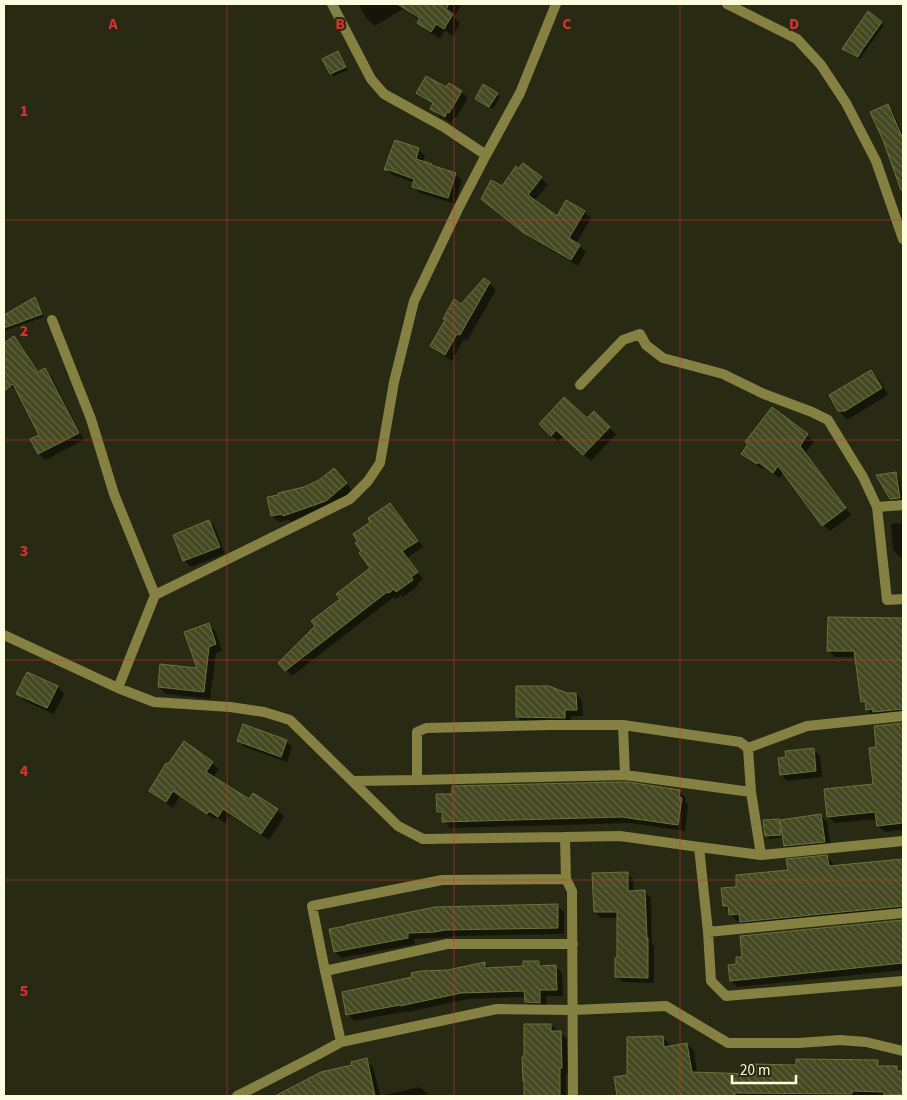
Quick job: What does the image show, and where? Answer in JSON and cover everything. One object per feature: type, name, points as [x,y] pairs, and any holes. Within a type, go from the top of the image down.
[{"type":"street","points":[[332,4],[371,79],[384,94],[444,127],[486,155]]},
{"type":"street","points":[[118,688],[155,595],[350,499],[368,481],[380,463],[394,382],[414,301],[458,209],[520,93],[556,4]]},
{"type":"street","points":[[727,4],[797,39],[821,65],[846,103],[876,161],[903,239]]},
{"type":"street","points":[[52,320],[91,419],[114,494],[155,595]]},
{"type":"street","points":[[580,385],[623,340],[640,334],[646,345],[663,358],[723,374],[764,394],[828,420],[878,506],[887,600],[903,599]]},
{"type":"street","points":[[878,506],[903,505]]},
{"type":"street","points":[[4,635],[118,688],[154,702],[230,707],[264,712],[290,720],[398,826],[423,839],[620,836],[761,855],[903,841]]},
{"type":"street","points":[[748,748],[807,726],[903,716]]},
{"type":"street","points":[[417,780],[417,732],[426,728],[623,725],[740,742],[748,748],[751,792],[761,855]]},
{"type":"street","points":[[623,725],[625,775]]},
{"type":"street","points":[[353,781],[625,775],[751,792]]},
{"type":"street","points":[[565,837],[566,880],[572,890],[573,1096]]},
{"type":"street","points":[[699,847],[711,980],[726,996],[903,981]]},
{"type":"street","points":[[341,1042],[312,906],[442,880],[566,880]]},
{"type":"street","points":[[708,932],[903,914]]},
{"type":"street","points":[[325,971],[447,944],[572,944]]},
{"type":"street","points":[[238,1096],[341,1042],[497,1008],[573,1010],[666,1006],[728,1043],[799,1043],[840,1040],[866,1042],[903,1051]]},
{"type":"building","points":[[397,4],[449,4],[446,9],[453,14],[444,29],[436,24],[431,32],[417,23],[420,18]]},
{"type":"building","points":[[868,11],[882,22],[858,57],[842,49]]},
{"type":"building","points":[[338,51],[346,67],[330,74],[322,59]]},
{"type":"building","points":[[426,76],[446,87],[449,83],[462,91],[445,117],[430,109],[433,103],[416,93]]},
{"type":"building","points":[[483,84],[498,93],[489,107],[475,99]]},
{"type":"building","points":[[888,104],[903,139],[903,190],[901,190],[883,140],[870,112]]},
{"type":"building","points":[[395,140],[419,148],[416,159],[456,173],[448,198],[412,187],[414,179],[384,170]]},
{"type":"building","points":[[523,163],[542,177],[528,195],[557,216],[566,200],[585,211],[569,238],[580,245],[571,260],[524,233],[481,199],[491,180],[502,186],[516,166],[518,169]]},
{"type":"building","points":[[484,278],[490,282],[460,335],[457,334],[445,355],[430,346],[445,320],[443,319],[454,299],[461,304]]},
{"type":"building","points":[[35,297],[42,314],[4,328],[4,315]]},
{"type":"building","points":[[14,336],[38,372],[45,368],[79,433],[38,454],[30,439],[39,435],[13,384],[4,391],[4,343]]},
{"type":"building","points":[[871,370],[882,388],[845,411],[838,411],[829,395]]},
{"type":"building","points":[[564,397],[587,418],[594,411],[610,427],[583,455],[556,430],[551,436],[539,424]]},
{"type":"building","points":[[772,407],[808,434],[800,446],[846,508],[822,526],[778,466],[773,473],[758,462],[757,464],[741,454],[748,444],[745,442]]},
{"type":"building","points":[[334,468],[347,483],[326,501],[283,516],[282,514],[271,516],[267,497],[304,487],[319,480]]},
{"type":"building","points":[[896,472],[900,498],[890,499],[876,475]]},
{"type":"building","points":[[390,503],[418,541],[402,551],[418,572],[411,577],[413,580],[396,592],[394,589],[389,593],[387,592],[285,671],[278,663],[315,626],[311,621],[340,599],[336,594],[370,568],[359,553],[361,551],[355,543],[358,542],[353,534],[370,522],[368,518]]},
{"type":"building","points":[[209,520],[220,547],[183,561],[173,535]]},
{"type":"building","points":[[828,617],[903,618],[903,709],[873,712],[872,709],[866,710],[865,701],[861,702],[854,651],[827,651]]},
{"type":"building","points":[[209,623],[216,644],[209,647],[204,692],[158,687],[160,664],[197,668],[184,632]]},
{"type":"building","points":[[27,672],[58,686],[47,708],[16,694]]},
{"type":"building","points":[[516,686],[549,686],[567,693],[576,693],[577,710],[565,710],[565,718],[516,717]]},
{"type":"building","points":[[903,723],[903,823],[877,826],[875,812],[827,817],[824,789],[873,784],[869,748],[876,747],[874,726]]},
{"type":"building","points":[[243,724],[287,740],[281,757],[237,741]]},
{"type":"building","points":[[184,741],[213,762],[206,772],[249,799],[253,793],[278,809],[261,834],[223,809],[218,817],[209,811],[207,814],[173,791],[166,802],[149,791],[166,763],[168,764]]},
{"type":"building","points":[[814,748],[816,771],[780,775],[778,758],[786,757],[785,751]]},
{"type":"building","points":[[628,782],[680,790],[679,797],[682,798],[678,825],[622,817],[442,822],[442,812],[437,812],[436,794],[452,794],[452,786]]},
{"type":"building","points":[[821,814],[825,842],[784,846],[780,820]]},
{"type":"building","points":[[779,819],[781,835],[765,836],[763,820]]},
{"type":"building","points":[[827,855],[829,866],[903,859],[903,906],[740,922],[739,914],[729,915],[728,906],[723,906],[721,888],[736,887],[736,875],[788,870],[786,859]]},
{"type":"building","points":[[628,872],[628,891],[645,890],[648,978],[615,977],[617,912],[594,912],[592,873]]},
{"type":"building","points":[[558,904],[558,928],[445,930],[408,933],[408,938],[334,952],[329,929],[435,907]]},
{"type":"building","points":[[903,920],[903,963],[730,981],[728,965],[736,964],[736,957],[742,957],[740,936]]},
{"type":"building","points":[[523,961],[539,961],[539,966],[556,965],[557,990],[540,990],[540,1003],[525,1002],[524,991],[461,993],[346,1015],[342,992],[412,977],[411,973],[421,971],[448,970],[485,962],[485,968],[523,966]]},
{"type":"building","points":[[524,1024],[551,1024],[551,1031],[561,1031],[562,1068],[560,1068],[560,1096],[524,1096],[522,1057],[524,1056]]},
{"type":"building","points":[[663,1036],[664,1047],[687,1043],[692,1072],[753,1074],[753,1064],[796,1065],[796,1059],[878,1060],[878,1066],[897,1066],[897,1071],[903,1071],[903,1095],[884,1095],[884,1092],[852,1091],[852,1094],[735,1093],[735,1096],[617,1096],[614,1077],[627,1075],[627,1037]]},
{"type":"building","points":[[367,1058],[375,1096],[275,1096],[321,1072],[352,1065],[351,1062]]}]
